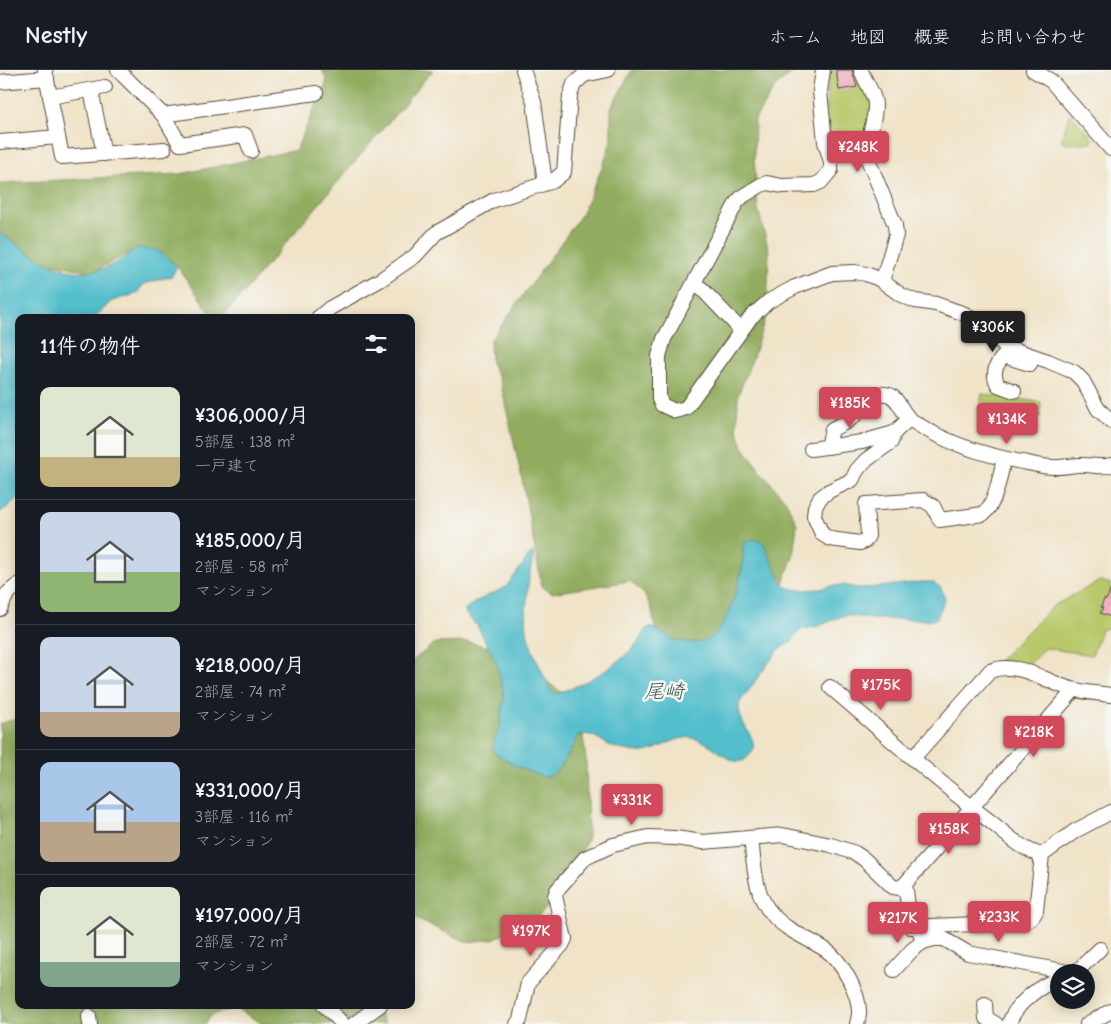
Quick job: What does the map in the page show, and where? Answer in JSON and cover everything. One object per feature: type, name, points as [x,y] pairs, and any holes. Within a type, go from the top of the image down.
[{"type":"street","points":[[118,70],[163,115],[180,144],[245,135],[251,151]]},
{"type":"street","points":[[523,70],[534,102],[545,183]]},
{"type":"street","points":[[323,314],[380,280],[415,256],[436,233],[494,200],[553,181],[564,172],[570,96],[574,84],[584,75],[608,70]]},
{"type":"street","points":[[823,70],[820,91],[825,142],[831,162],[831,170],[821,182],[814,185],[788,186],[767,183],[743,196],[737,202],[664,339],[659,356],[659,399],[662,405],[675,410],[686,408],[751,317],[769,301],[795,287],[832,273],[866,274],[879,279],[900,295],[915,301],[936,304],[965,314],[982,325],[1007,346],[1074,372],[1083,380],[1098,409],[1111,421]]},
{"type":"street","points":[[861,70],[865,83],[874,97],[876,106],[866,149],[867,157],[895,225],[896,235],[884,275],[879,279]]},
{"type":"street","points":[[1033,70],[1051,81],[1111,149]]},
{"type":"street","points":[[0,82],[46,74],[62,157],[164,149]]},
{"type":"street","points":[[50,97],[105,87]]},
{"type":"street","points":[[91,90],[104,154]]},
{"type":"street","points":[[163,115],[316,93]]},
{"type":"street","points":[[0,142],[58,137]]},
{"type":"street","points":[[694,283],[741,330]]},
{"type":"street","points":[[1014,391],[998,385],[996,382],[995,369],[998,362],[1004,356],[1039,367],[1052,362]]},
{"type":"street","points":[[828,447],[832,429],[857,414],[860,402],[885,393],[896,399],[902,413],[910,419],[960,446],[1004,459],[1055,468],[1111,465]]},
{"type":"street","points":[[811,449],[862,442],[894,433],[910,419]]},
{"type":"street","points":[[894,433],[891,442],[865,461],[857,470],[852,480],[820,498],[815,507],[814,516],[822,534],[830,539],[865,542],[868,536],[866,504],[923,500],[932,506],[940,520],[983,514],[988,510],[992,501],[1004,459]]},
{"type":"street","points":[[0,609],[7,594],[15,587]]},
{"type":"street","points":[[914,757],[990,671],[998,668],[1025,670],[1074,690],[1111,695]]},
{"type":"street","points":[[830,687],[972,808],[1021,845],[1042,855]]},
{"type":"street","points":[[517,1024],[520,1020],[528,983],[562,945],[564,939],[555,896],[557,890],[584,858],[613,845],[648,837],[703,842],[783,835],[831,844],[860,856],[893,887],[900,888],[1074,690]]},
{"type":"street","points":[[905,884],[911,927],[1027,921],[1033,917],[1036,911],[1042,855],[1075,831],[1111,812]]},
{"type":"street","points":[[751,838],[756,877],[761,897],[772,914],[796,934],[834,956],[844,970],[854,993],[860,1012],[857,1024]]},
{"type":"street","points":[[918,926],[924,942]]},
{"type":"street","points":[[894,970],[912,950],[924,942],[934,939],[944,939],[968,953],[1050,969]]},
{"type":"street","points":[[1084,964],[1100,949]]},
{"type":"street","points":[[1009,1024],[1016,1008],[1050,984]]},
{"type":"street","points":[[985,1004],[986,1018],[996,1024]]},
{"type":"street","points":[[328,1009],[343,1024]]},
{"type":"street","points":[[354,1024],[375,1009]]},
{"type":"street","points":[[1088,1024],[1111,1011]]},
{"type":"green space","points":[[322,70],[433,70],[226,314],[211,314],[177,266],[138,248],[93,272],[42,262],[0,233],[0,183],[180,174],[296,150],[327,81]]},
{"type":"green space","points":[[632,70],[796,70],[775,87],[755,119],[754,156],[758,209],[769,251],[767,312],[752,360],[738,395],[737,427],[743,447],[786,501],[797,524],[793,557],[777,599],[746,648],[661,658],[651,607],[644,594],[630,581],[552,593],[542,587],[523,484],[501,384],[491,362],[490,341],[581,215],[603,166],[611,141],[611,108]]},
{"type":"green space","points":[[831,70],[857,70],[861,86],[866,90],[872,105],[862,150],[845,150],[830,141],[827,106]]},
{"type":"green space","points":[[1070,113],[1093,139],[1092,142],[1072,144],[1061,141]]},
{"type":"green space","points":[[982,394],[1041,402],[1040,417],[979,409]]},
{"type":"green space","points":[[1100,581],[1111,584],[1111,627],[1101,630],[1092,655],[1044,648],[1028,666],[994,665],[1053,606]]},
{"type":"green space","points":[[468,642],[505,651],[568,697],[581,721],[586,759],[588,837],[568,887],[532,922],[493,939],[467,942],[415,919],[415,659],[435,643]]},
{"type":"green space","points":[[15,719],[15,1009],[232,1009],[211,1015],[206,1024],[0,1024],[0,724]]},
{"type":"green space","points":[[237,1009],[377,1009],[385,1024],[261,1024]]},
{"type":"water","points":[[0,233],[53,265],[81,272],[96,271],[115,263],[137,248],[157,250],[177,266],[172,276],[144,284],[136,294],[112,301],[98,314],[15,314],[15,500],[0,512]]},
{"type":"water","name":"尾崎","points":[[754,539],[760,540],[764,544],[781,581],[786,587],[802,590],[844,585],[857,588],[933,582],[941,588],[945,599],[937,618],[930,621],[917,619],[873,619],[845,615],[819,626],[803,629],[795,635],[792,641],[778,650],[740,702],[740,716],[753,741],[754,747],[752,752],[743,761],[728,758],[709,745],[693,738],[681,738],[645,752],[635,752],[613,747],[593,736],[583,735],[577,737],[560,767],[550,776],[544,777],[515,766],[495,753],[493,747],[500,725],[504,696],[497,664],[478,627],[466,614],[465,609],[506,587],[532,552],[534,554],[527,597],[527,632],[551,691],[557,694],[605,671],[623,658],[633,648],[647,628],[654,628],[681,642],[701,642],[711,637],[724,621],[734,598],[742,568],[745,542]]},
{"type":"building","points":[[836,70],[852,70],[857,87],[839,90]]},
{"type":"building","points":[[1111,589],[1111,617],[1100,613],[1103,608],[1101,607],[1104,599],[1106,600]]}]
